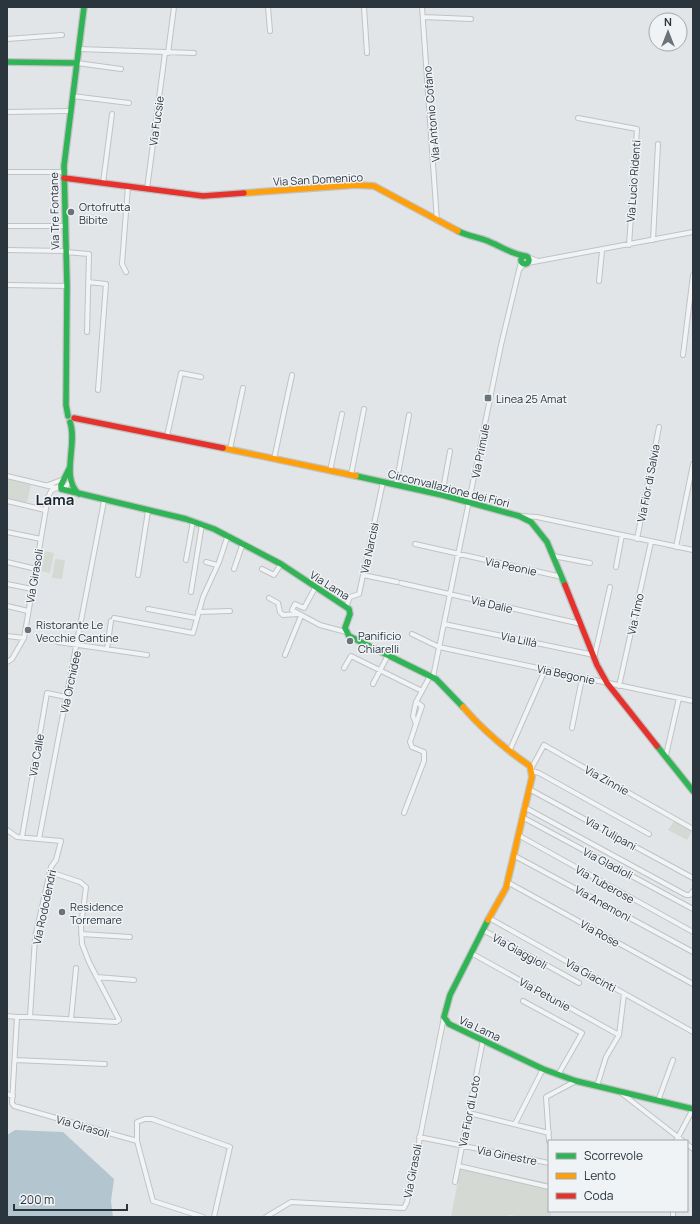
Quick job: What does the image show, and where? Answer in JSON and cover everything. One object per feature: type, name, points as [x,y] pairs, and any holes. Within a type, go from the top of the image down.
[{"type":"street","name":"Via Tre Fontane","points":[[68,416],[66,405],[67,286],[64,226],[64,175],[70,111],[84,7]]},
{"type":"street","name":"Via Fucsie","points":[[147,188],[174,7]]},
{"type":"street","points":[[268,7],[270,30]]},
{"type":"street","points":[[364,7],[367,53]]},
{"type":"street","name":"Via Antonio Cofano","points":[[422,7],[435,169],[437,221]]},
{"type":"street","points":[[423,17],[470,19]]},
{"type":"street","points":[[7,39],[62,35]]},
{"type":"street","points":[[79,49],[194,53]]},
{"type":"street","points":[[7,62],[77,63],[121,69]]},
{"type":"street","points":[[72,96],[129,103]]},
{"type":"street","points":[[7,112],[70,111]]},
{"type":"street","points":[[103,183],[112,114]]},
{"type":"street","name":"Via Lucio Ridenti","points":[[578,118],[637,129],[628,245]]},
{"type":"street","points":[[653,240],[658,144]]},
{"type":"street","points":[[7,172],[64,175]]},
{"type":"street","name":"Via San Domenico","points":[[64,175],[103,183],[203,196],[356,185],[374,186],[469,237],[489,242],[517,255],[524,261]]},
{"type":"street","points":[[126,272],[122,264],[128,186]]},
{"type":"street","points":[[7,226],[64,226]]},
{"type":"street","points":[[524,261],[540,262],[693,232]]},
{"type":"street","points":[[7,250],[89,254],[87,332]]},
{"type":"street","points":[[599,281],[602,251]]},
{"type":"street","name":"Via Primule","points":[[416,702],[431,676],[439,647],[517,272],[524,261]]},
{"type":"street","points":[[683,355],[693,275]]},
{"type":"street","points":[[88,282],[106,284],[98,390]]},
{"type":"street","points":[[7,285],[67,286]]},
{"type":"street","points":[[167,436],[181,373],[201,377]]},
{"type":"street","points":[[274,459],[292,375]]},
{"type":"street","points":[[230,449],[243,388]]},
{"type":"street","points":[[351,475],[364,409]]},
{"type":"street","points":[[330,471],[342,414]]},
{"type":"street","name":"Circonvallazione dei Fiori","points":[[68,416],[72,415],[72,420],[167,436],[442,494],[464,500],[469,503],[519,516],[531,522],[547,542],[607,683],[666,755],[692,790]]},
{"type":"street","points":[[396,485],[409,415]]},
{"type":"street","points":[[72,420],[73,430],[70,481],[73,489],[82,496]]},
{"type":"street","name":"Via Fior di Salvia","points":[[637,539],[659,427]]},
{"type":"street","points":[[442,494],[450,451]]},
{"type":"street","points":[[676,547],[693,464]]},
{"type":"street","points":[[7,476],[46,486],[59,487],[70,467]]},
{"type":"street","points":[[46,486],[64,479]]},
{"type":"street","name":"Via Girasoli","points":[[7,662],[12,659],[24,638],[48,497],[51,491],[59,487],[66,487],[70,481]]},
{"type":"street","name":"Via Narcisi","points":[[346,607],[350,597],[359,594],[383,482]]},
{"type":"street","name":"Via Lama","points":[[59,487],[82,496],[193,521],[228,535],[281,564],[315,588],[346,607],[350,614],[346,625],[346,632]]},
{"type":"street","points":[[7,501],[45,510]]},
{"type":"street","name":"Via Orchidee","points":[[39,839],[66,697],[78,645],[104,501]]},
{"type":"street","points":[[138,575],[148,510]]},
{"type":"street","points":[[519,516],[537,517],[693,550]]},
{"type":"street","points":[[186,560],[193,521]]},
{"type":"street","points":[[191,592],[202,524]]},
{"type":"street","points":[[7,532],[41,539]]},
{"type":"street","points":[[107,649],[113,619],[193,633],[203,597],[228,535]]},
{"type":"street","points":[[616,566],[622,535]]},
{"type":"street","name":"Via Timo","points":[[619,686],[651,542]]},
{"type":"street","points":[[234,569],[243,543]]},
{"type":"street","name":"Via Peonie","points":[[415,544],[563,577]]},
{"type":"street","points":[[553,556],[590,562]]},
{"type":"street","points":[[7,562],[36,569]]},
{"type":"street","points":[[206,562],[217,565]]},
{"type":"street","points":[[262,569],[274,575],[281,564]]},
{"type":"street","name":"Via Dalie","points":[[363,575],[582,624]]},
{"type":"street","points":[[7,584],[32,589]]},
{"type":"street","points":[[594,655],[610,587]]},
{"type":"street","points":[[315,588],[304,608],[295,604],[292,610],[327,627],[346,632],[349,636],[431,676],[458,700],[478,724],[509,752],[530,766],[532,770],[649,834]]},
{"type":"street","points":[[270,598],[278,603],[280,612],[284,615],[300,615]]},
{"type":"street","points":[[7,606],[28,611]]},
{"type":"street","points":[[148,609],[196,618]]},
{"type":"street","points":[[198,612],[230,611]]},
{"type":"street","points":[[285,655],[300,615]]},
{"type":"street","name":"Via Lillà","points":[[444,624],[594,655]]},
{"type":"street","name":"Via Begonie","points":[[412,634],[439,647],[619,686],[693,700]]},
{"type":"street","points":[[7,636],[24,638]]},
{"type":"street","points":[[58,642],[147,656]]},
{"type":"street","points":[[373,684],[388,655]]},
{"type":"street","points":[[344,668],[351,656],[422,691]]},
{"type":"street","points":[[509,752],[545,670]]},
{"type":"street","points":[[572,728],[582,678]]},
{"type":"street","name":"Via Calle","points":[[22,837],[47,693],[66,697]]},
{"type":"street","points":[[666,755],[679,698]]},
{"type":"street","points":[[404,813],[424,761],[424,752],[412,747],[410,742],[416,724],[422,706],[416,702],[413,716],[416,724]]},
{"type":"street","name":"Via Zinnie","points":[[532,770],[544,745],[693,829]]},
{"type":"street","name":"Via Lama","points":[[532,770],[506,888],[488,918],[450,994],[444,1017],[449,1024],[544,1069],[576,1082],[693,1109]]},
{"type":"street","points":[[692,790],[693,782]]},
{"type":"street","name":"Via Tulipani","points":[[529,789],[693,878]]},
{"type":"street","points":[[524,806],[686,895],[690,895],[693,891]]},
{"type":"street","name":"Via Gladioli","points":[[522,817],[693,909]]},
{"type":"street","name":"Via Rododendri","points":[[7,830],[17,837],[61,841],[56,860],[50,872],[35,938],[30,1017]]},
{"type":"street","name":"Via Tuberose","points":[[518,835],[693,932]]},
{"type":"street","name":"Via Anemoni","points":[[513,855],[693,952]]},
{"type":"street","points":[[7,1016],[118,1022],[118,1016],[86,954],[81,934],[86,887],[80,882],[50,872]]},
{"type":"street","name":"Via Rose","points":[[507,882],[693,984]]},
{"type":"street","name":"Via Giacinti","points":[[488,918],[693,1032]]},
{"type":"street","name":"Via Giaggioli","points":[[483,930],[579,983]]},
{"type":"street","points":[[81,934],[130,937]]},
{"type":"street","name":"Via Petunie","points":[[471,953],[619,1035]]},
{"type":"street","points":[[71,1019],[76,968]]},
{"type":"street","points":[[97,977],[134,980]]},
{"type":"street","points":[[597,1086],[606,1057],[619,1035],[624,994]]},
{"type":"street","points":[[523,1001],[582,1033],[558,1075]]},
{"type":"street","points":[[7,1094],[13,1096],[17,1017]]},
{"type":"street","name":"Via Girasoli","points":[[266,1217],[291,1202],[404,1208],[407,1202],[444,1017]]},
{"type":"street","name":"Via Fior di Loto","points":[[455,1182],[483,1040]]},
{"type":"street","points":[[15,1060],[104,1064]]},
{"type":"street","points":[[658,1101],[673,1060]]},
{"type":"street","points":[[515,1124],[544,1069]]},
{"type":"street","points":[[549,1140],[546,1097],[576,1082]]},
{"type":"street","points":[[619,1091],[677,1139],[693,1109]]},
{"type":"street","name":"Via Girasoli","points":[[13,1096],[14,1106],[137,1141]]},
{"type":"street","points":[[469,1113],[549,1133]]},
{"type":"street","points":[[203,1217],[153,1201],[137,1141],[137,1122],[145,1119],[230,1146],[214,1217]]},
{"type":"street","name":"Via Ginestre","points":[[419,1137],[548,1163]]},
{"type":"street","points":[[459,1166],[548,1187]]},
{"type":"shaded area","points":[[7,479],[31,485],[27,503],[7,498]]},
{"type":"shaded area","points":[[45,551],[54,553],[50,573],[41,571]]},
{"type":"shaded area","points":[[55,559],[65,560],[62,579],[52,578]]},
{"type":"shaded area","points":[[674,821],[692,831],[687,840],[668,830]]},
{"type":"shaded area","points":[[461,1165],[548,1183],[548,1212],[551,1212],[551,1217],[516,1217],[512,1215],[500,1217],[451,1217]]},
{"type":"water","points":[[15,1130],[63,1132],[114,1179],[111,1201],[113,1217],[7,1217],[7,1135]]},
{"type":"traffic: fast","points":[[68,416],[66,405],[67,286],[64,166],[84,7]]},
{"type":"traffic: fast","points":[[7,62],[77,63]]},
{"type":"traffic: fast","points":[[458,231],[486,240],[516,254],[525,256]]},
{"type":"traffic: fast","points":[[525,256],[528,257],[529,260],[528,263],[525,264],[522,263],[521,260],[522,257],[525,256]]},
{"type":"traffic: fast","points":[[70,422],[72,431],[71,479],[73,487],[79,494]]},
{"type":"traffic: fast","points":[[70,467],[61,485],[61,489],[186,519],[214,529],[281,564],[349,609],[350,614],[345,628],[349,636],[436,679],[463,707]]},
{"type":"traffic: fast","points":[[356,476],[442,495],[519,516],[531,522],[547,542],[565,585]]},
{"type":"traffic: fast","points":[[657,746],[693,791]]},
{"type":"traffic: fast","points":[[488,920],[450,995],[444,1017],[449,1024],[543,1069],[576,1081],[693,1109]]},
{"type":"traffic: slow","points":[[244,193],[356,185],[374,186],[458,231]]},
{"type":"traffic: slow","points":[[223,448],[356,476]]},
{"type":"traffic: slow","points":[[463,707],[478,724],[495,739],[530,766],[532,777],[506,888],[488,920]]},
{"type":"traffic: jam","points":[[64,178],[203,196],[244,193]]},
{"type":"traffic: jam","points":[[74,418],[223,448]]},
{"type":"traffic: jam","points":[[565,585],[597,665],[607,683],[657,746]]},
{"type":"place","name":"Ortofrutta Bibite","points":[[71,212]]},
{"type":"place","name":"Linea 25 Amat","points":[[488,398]]},
{"type":"place","name":"Ristorante Le Vecchie Cantine","points":[[28,630]]},
{"type":"place","name":"Panificio Chiarelli","points":[[350,641]]},
{"type":"place","name":"Residence Torremare","points":[[62,912]]},
{"type":"district","name":"Lama","points":[[55,499]]}]
